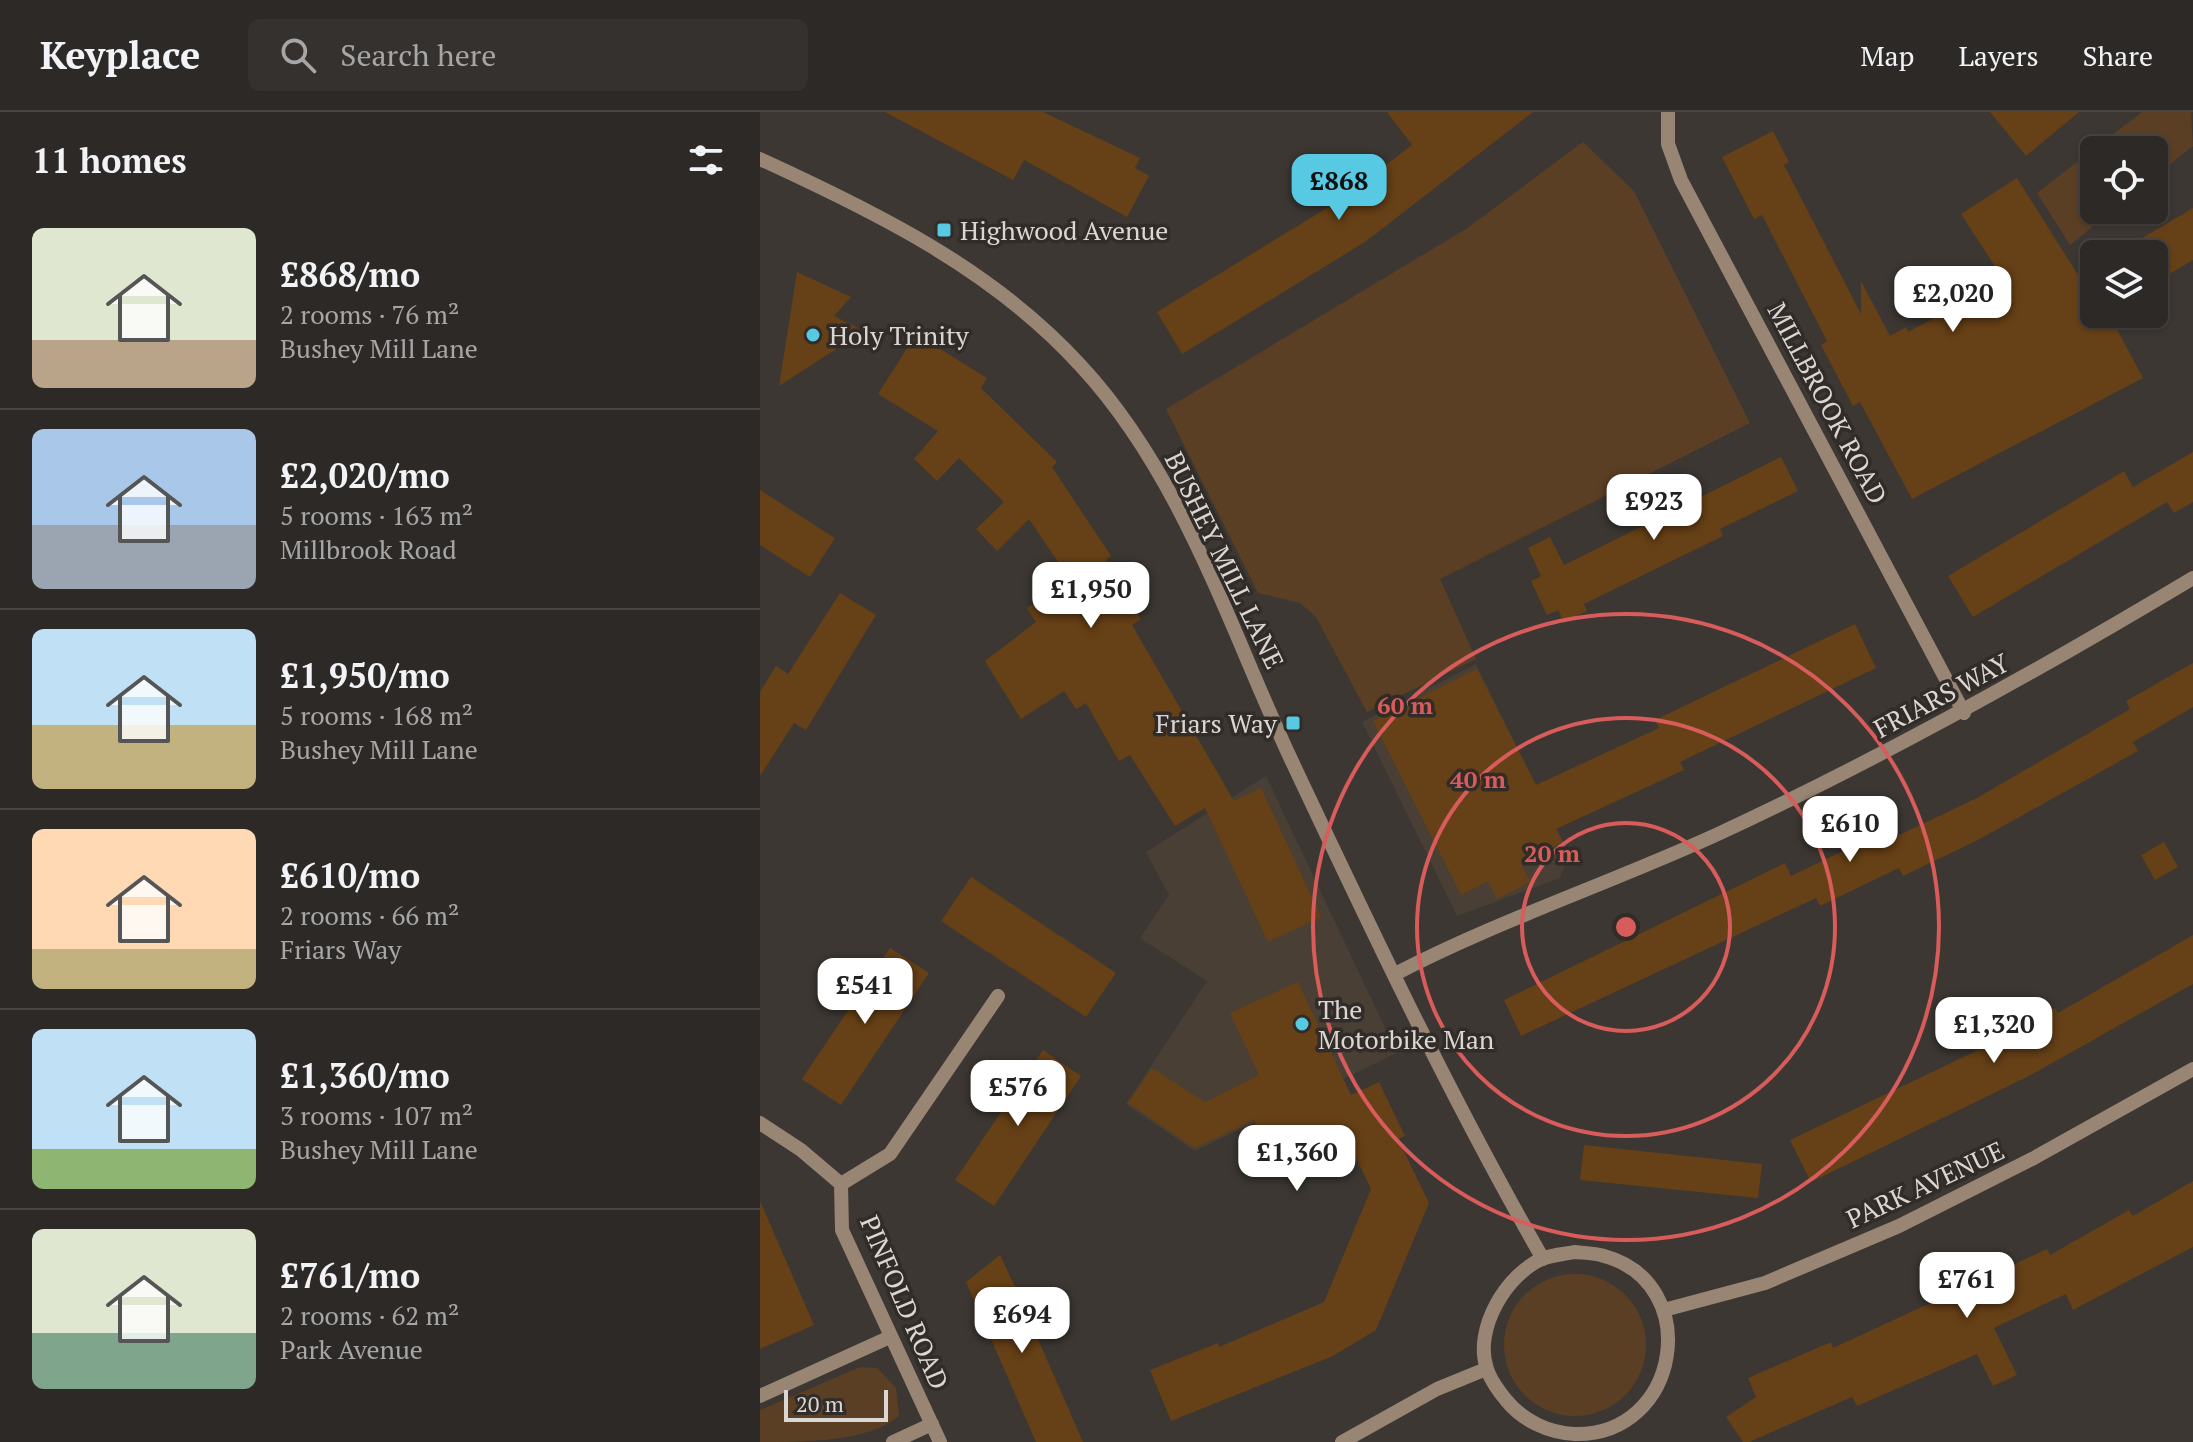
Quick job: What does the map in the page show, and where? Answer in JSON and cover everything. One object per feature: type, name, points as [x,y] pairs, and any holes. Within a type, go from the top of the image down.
[{"type":"street","name":"MILLBROOK ROAD","points":[[1668,112],[1668,144],[1681,180],[1964,713]]},
{"type":"street","name":"BUSHEY MILL LANE","points":[[760,159],[887,220],[946,254],[1020,309],[1081,365],[1135,433],[1174,502],[1288,752],[1469,1124],[1543,1259]]},
{"type":"street","name":"FRIARS WAY","points":[[1395,974],[1449,946],[1716,835],[1964,713],[2193,578]]},
{"type":"street","points":[[760,1123],[801,1150],[841,1184],[890,1154],[998,996]]},
{"type":"street","name":"PARK AVENUE","points":[[1664,1310],[1765,1283],[1899,1226],[2034,1158],[2193,1069]]},
{"type":"street","name":"PINFOLD ROAD","points":[[841,1184],[842,1230],[940,1442]]},
{"type":"street","points":[[1574,1252],[1606,1256],[1634,1271],[1653,1290],[1664,1310],[1670,1351],[1662,1381],[1643,1408],[1608,1436],[1560,1434],[1531,1422],[1506,1401],[1486,1369],[1492,1312],[1508,1284],[1543,1259],[1574,1252]]},
{"type":"street","points":[[760,1396],[890,1337]]},
{"type":"street","points":[[1342,1442],[1437,1389],[1486,1369]]},
{"type":"street","points":[[893,1442],[932,1424]]},
{"type":"shaded area","points":[[2142,112],[2191,112],[2193,146],[2168,166],[2168,136],[2111,136]]},
{"type":"shaded area","points":[[1583,142],[1634,191],[1750,423],[1440,579],[1476,659],[1367,712],[1316,617],[1300,603],[1258,593],[1166,409],[1466,229]]},
{"type":"shaded area","points":[[2080,160],[2080,224],[2096,224],[2070,245],[2037,193]]},
{"type":"shaded area","points":[[1476,664],[1569,854],[1560,878],[1457,916],[1362,722]]},
{"type":"shaded area","points":[[1266,776],[1397,1053],[1195,1151],[1126,1104],[1207,981],[1140,938],[1169,895],[1146,852]]},
{"type":"shaded area","points":[[1575,1274],[1602,1280],[1625,1295],[1640,1318],[1646,1345],[1640,1372],[1625,1395],[1602,1410],[1575,1416],[1548,1410],[1525,1395],[1510,1372],[1504,1345],[1510,1318],[1525,1295],[1548,1280]]},
{"type":"shaded area","points":[[860,1367],[877,1368],[896,1388],[899,1416],[886,1425],[853,1436],[816,1441],[760,1442],[760,1410]]},
{"type":"building","points":[[885,112],[1043,112],[1140,158],[1135,168],[1149,176],[1127,217],[1024,160],[1013,180]]},
{"type":"building","points":[[1387,112],[1533,112],[1365,242],[1182,354],[1157,312],[1340,200],[1412,145]]},
{"type":"building","points":[[1990,112],[2079,112],[2026,156]]},
{"type":"building","points":[[1773,131],[1789,162],[1784,165],[1861,314],[1861,281],[1890,336],[1906,327],[1908,332],[2004,280],[1961,214],[2017,178],[2080,274],[2080,328],[2116,328],[2143,378],[1912,499],[1860,402],[1853,406],[1821,345],[1827,341],[1762,215],[1754,219],[1722,157]]},
{"type":"building","points":[[2193,208],[2193,260],[2168,275],[2168,240],[2139,240]]},
{"type":"building","name":"Holy Trinity","points":[[797,272],[851,297],[834,316],[864,331],[779,386]]},
{"type":"building","points":[[913,339],[924,339],[987,378],[981,388],[1057,462],[1052,467],[1111,556],[1106,560],[1141,619],[1132,625],[1234,801],[1261,788],[1321,917],[1268,942],[1205,808],[1175,826],[1130,755],[1119,761],[1086,703],[1076,709],[1064,691],[1021,719],[985,661],[1036,622],[1027,608],[1070,580],[1029,519],[997,551],[976,529],[1004,502],[959,458],[937,481],[914,459],[938,431],[878,394]]},
{"type":"building","points":[[2193,452],[2193,502],[2174,513],[2167,502],[1973,617],[1948,576],[2124,471],[2133,487]]},
{"type":"building","points":[[1781,457],[1798,491],[1720,529],[1723,536],[1584,604],[1587,611],[1564,622],[1558,610],[1547,615],[1531,581],[1541,576],[1528,548],[1550,537],[1564,565]]},
{"type":"building","points":[[760,490],[835,538],[810,577],[760,545]]},
{"type":"building","points":[[840,593],[876,615],[806,730],[794,723],[760,776],[760,692],[776,666],[788,674]]},
{"type":"building","points":[[1855,624],[1876,668],[1680,762],[1684,770],[1556,829],[1563,842],[1521,863],[1530,882],[1497,899],[1488,881],[1461,895],[1373,721],[1477,669],[1536,785],[1659,728],[1655,720]]},
{"type":"building","points":[[2193,663],[2193,707],[2133,742],[2138,751],[1978,840],[1903,876],[1899,868],[1820,906],[1816,898],[1521,1036],[1504,1000],[1785,863],[1791,876],[1870,838],[1874,847],[1977,798],[2130,709],[2126,701]]},
{"type":"building","points":[[2164,842],[2178,867],[2155,880],[2141,855]]},
{"type":"building","points":[[971,877],[1116,973],[1086,1017],[941,921]]},
{"type":"building","points":[[2193,935],[2193,984],[2027,1077],[1811,1182],[1790,1140],[1997,1041],[2055,1008],[2058,1013]]},
{"type":"building","points":[[890,948],[929,973],[841,1105],[802,1079]]},
{"type":"building","points":[[1298,982],[1351,1095],[1379,1082],[1405,1136],[1398,1139],[1429,1203],[1376,1330],[1333,1356],[1171,1421],[1150,1370],[1218,1343],[1219,1347],[1324,1302],[1371,1189],[1347,1139],[1280,1172],[1254,1120],[1195,1148],[1128,1103],[1152,1068],[1205,1102],[1259,1075],[1230,1013]]},
{"type":"building","points":[[1043,1050],[1081,1076],[994,1206],[955,1180]]},
{"type":"building","points":[[1584,1145],[1762,1164],[1758,1198],[1580,1180]]},
{"type":"building","points":[[2193,1181],[2193,1247],[2073,1310],[2066,1294],[1994,1328],[2017,1375],[1993,1386],[1977,1354],[1857,1406],[1852,1397],[1749,1442],[1743,1442],[1726,1417],[1756,1397],[1748,1378],[1831,1342],[1833,1348],[2047,1249],[2050,1255],[2129,1210],[2133,1216]]},
{"type":"building","points":[[760,1201],[814,1325],[760,1349]]},
{"type":"building","points":[[1000,1255],[1083,1442],[1036,1442],[966,1282]]},
{"type":"place","name":"Highwood Avenue","points":[[944,230]]},
{"type":"place","name":"Holy Trinity","points":[[813,335]]},
{"type":"place","name":"Friars Way","points":[[1293,723]]},
{"type":"place","name":"The Motorbike Man","points":[[1302,1024]]}]
